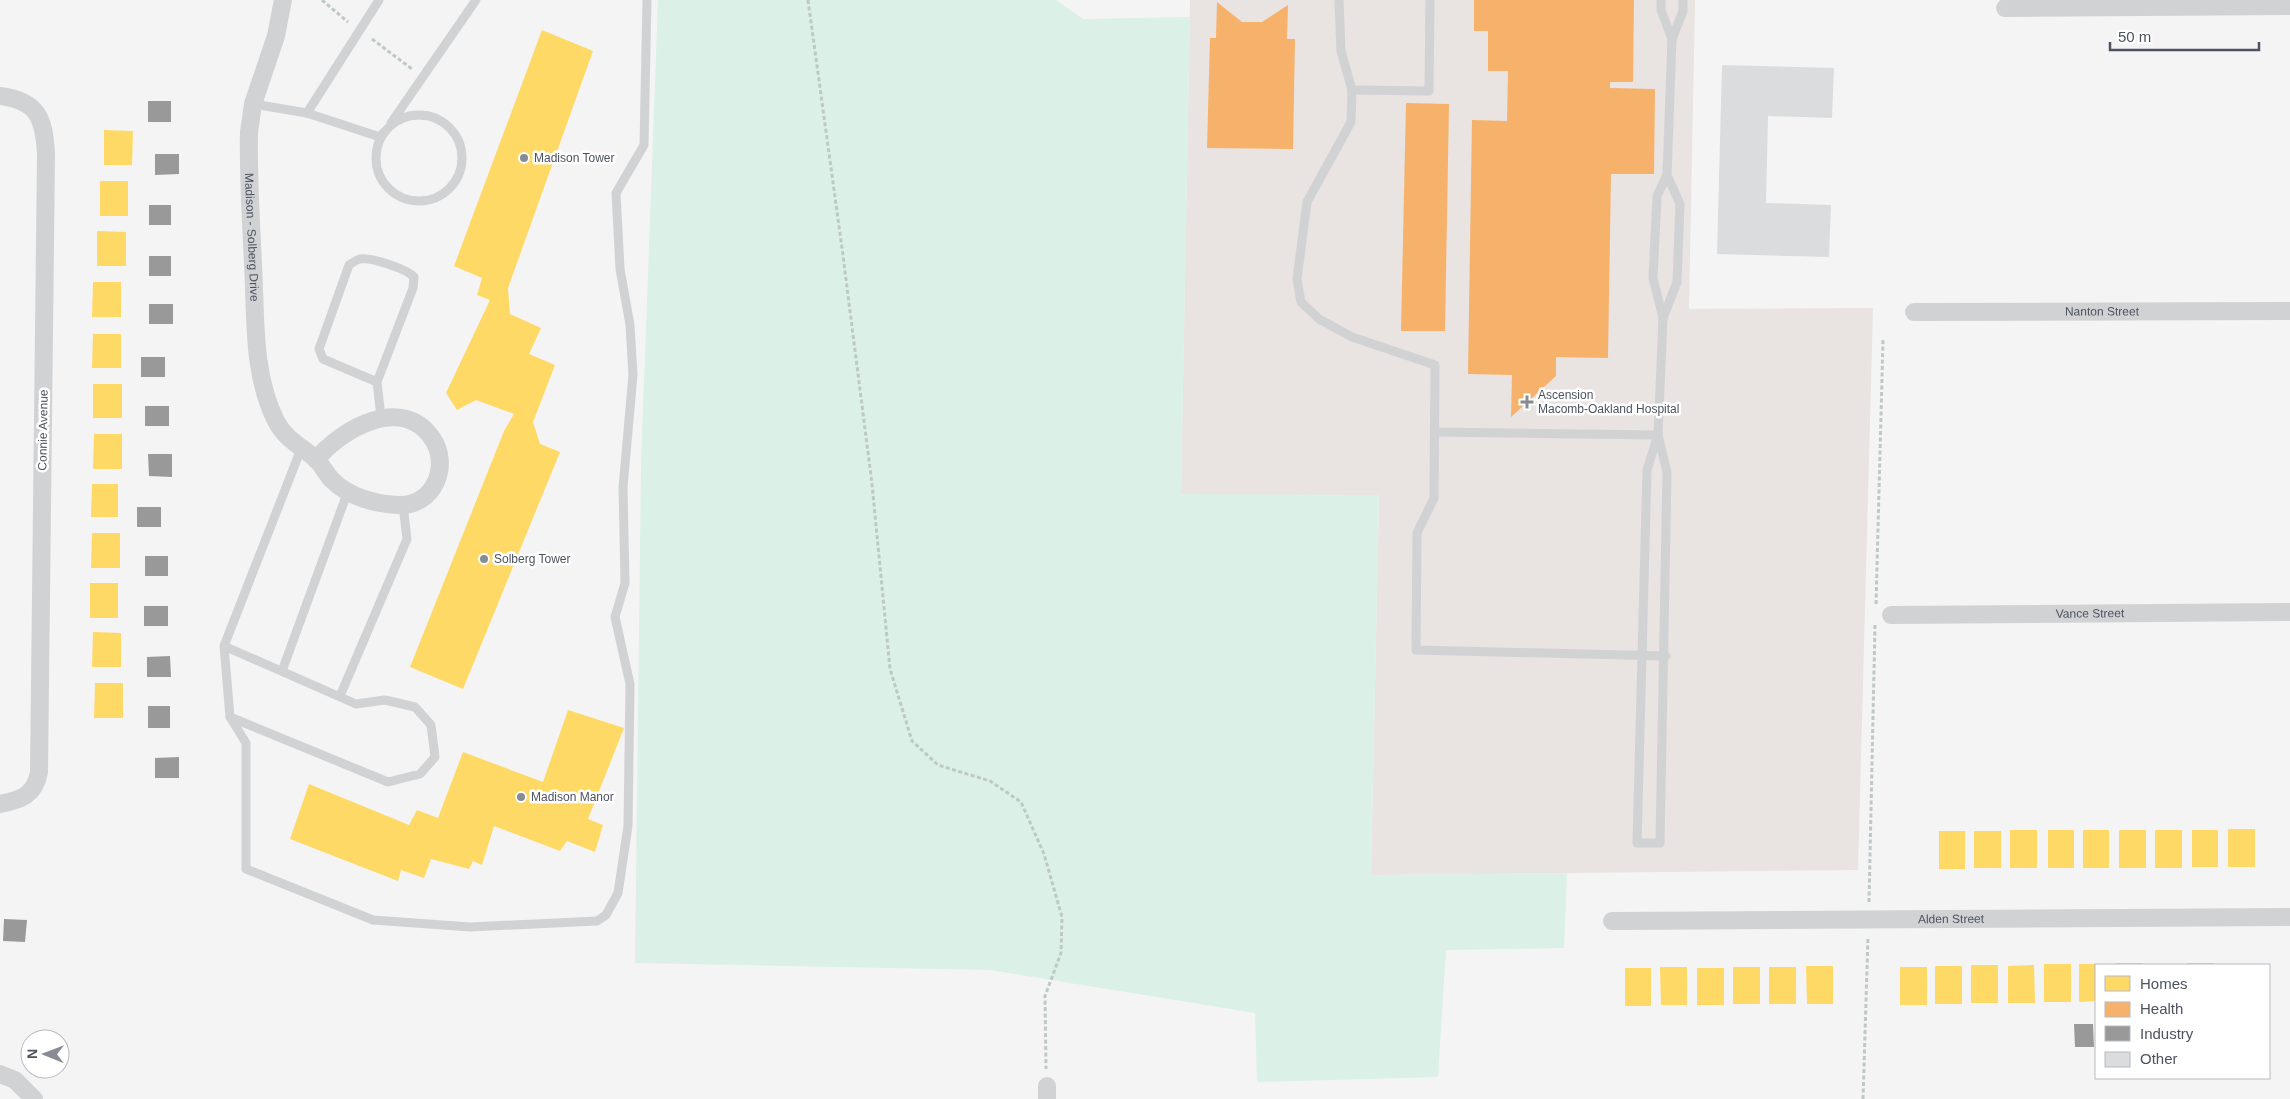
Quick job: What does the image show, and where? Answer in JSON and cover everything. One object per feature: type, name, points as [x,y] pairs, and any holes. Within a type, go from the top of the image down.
[{"type":"street","name":"Madison - Solberg Drive","points":[[283,0],[276,36],[252,104],[249,158],[257,349],[268,400],[276,421],[288,438],[316,460],[332,480],[348,491],[371,502],[402,505],[415,503],[432,489],[438,481],[440,453],[431,437],[411,420],[381,417]]},
{"type":"street","points":[[2005,8],[2290,6]]},
{"type":"street","name":"Connie Avenue","points":[[0,96],[16,98],[29,104],[40,117],[45,130],[39,772],[33,790],[26,796],[16,801],[0,804]]},
{"type":"street","name":"Nanton Street","points":[[1914,312],[2290,311]]},
{"type":"street","points":[[316,460],[326,448],[345,435],[381,417]]},
{"type":"street","name":"Vance Street","points":[[1891,615],[2290,612]]},
{"type":"street","name":"Alden Street","points":[[1612,921],[2290,917]]},
{"type":"street","points":[[0,1074],[15,1080],[34,1099]]},
{"type":"lane","points":[[307,113],[379,0]]},
{"type":"lane","points":[[380,137],[397,120],[408,116],[423,114],[437,118],[449,127],[458,139],[462,153],[461,168],[455,181],[445,192],[432,199],[418,201],[397,195],[381,180],[376,166],[376,151],[380,137],[440,55],[476,0]]},
{"type":"lane","points":[[302,449],[224,646],[230,717],[246,743],[246,869],[373,920],[470,927],[597,921],[606,916],[618,893],[628,826],[630,684],[615,616],[625,583],[623,487],[633,375],[630,326],[620,270],[616,193],[644,145],[647,0]]},
{"type":"lane","points":[[1339,0],[1341,51],[1352,90],[1351,122],[1307,202],[1297,279],[1301,302],[1318,319],[1352,337],[1435,365],[1436,432],[1434,498],[1417,533],[1416,650],[1666,656]]},
{"type":"lane","points":[[1352,90],[1429,91],[1430,0]]},
{"type":"lane","points":[[1661,0],[1661,10],[1672,39]]},
{"type":"lane","points":[[1664,318],[1653,278],[1657,196],[1667,176],[1672,39],[1683,11],[1683,0]]},
{"type":"lane","points":[[252,104],[307,113],[380,137]]},
{"type":"lane","points":[[1658,435],[1667,472],[1666,656],[1660,843],[1637,843],[1647,470],[1658,435],[1664,318],[1677,282],[1680,204],[1667,176]]},
{"type":"lane","points":[[377,382],[323,359],[319,350],[349,265],[358,259],[365,259],[408,271],[414,277],[413,288],[377,382],[381,417]]},
{"type":"lane","points":[[1436,432],[1658,435]]},
{"type":"lane","points":[[282,671],[348,491]]},
{"type":"lane","points":[[340,696],[407,539],[402,505]]},
{"type":"lane","points":[[224,646],[356,704],[385,700],[415,707],[431,725],[435,757],[420,774],[388,782],[230,717]]},
{"type":"path","points":[[322,0],[351,24]]},
{"type":"path","points":[[808,0],[869,464],[890,669],[912,741],[938,765],[990,781],[1021,802],[1044,854],[1062,917],[1061,953],[1045,996],[1047,1093]]},
{"type":"path","points":[[372,39],[412,69]]},
{"type":"path","points":[[1863,1099],[1868,932]]},
{"type":"shaded area","name":"Ascension Macomb-Oakland Hospital","points":[[1190,0],[1695,0],[1689,309],[1873,308],[1858,870],[1371,875],[1379,496],[1181,495]]},
{"type":"green space","points":[[658,0],[1056,0],[1083,19],[1190,17],[1181,494],[1379,495],[1371,875],[1567,873],[1564,948],[1446,950],[1438,1077],[1257,1082],[1255,1013],[990,970],[635,963],[641,465]]},
{"type":"building: Homes","points":[[542,30],[593,51],[508,288],[510,314],[541,328],[529,354],[555,365],[533,422],[540,444],[560,452],[463,689],[410,667],[504,431],[514,414],[476,400],[457,410],[446,393],[490,300],[477,295],[482,278],[454,266]]},
{"type":"building: Homes","points":[[104,130],[133,131],[132,165],[104,165]]},
{"type":"building: Homes","points":[[100,181],[128,181],[128,216],[100,216]]},
{"type":"building: Homes","points":[[97,231],[126,232],[126,266],[97,266]]},
{"type":"building: Homes","points":[[93,282],[121,282],[121,317],[92,317]]},
{"type":"building: Homes","points":[[93,334],[121,334],[121,368],[92,368]]},
{"type":"building: Homes","points":[[93,384],[122,384],[122,418],[93,418]]},
{"type":"building: Homes","points":[[94,434],[122,434],[122,469],[93,469]]},
{"type":"building: Homes","points":[[92,484],[118,484],[118,517],[91,517]]},
{"type":"building: Homes","points":[[92,533],[120,533],[120,568],[91,568]]},
{"type":"building: Homes","points":[[90,583],[118,583],[118,618],[90,618]]},
{"type":"building: Homes","points":[[93,632],[121,633],[121,667],[92,667]]},
{"type":"building: Homes","points":[[95,683],[123,683],[123,718],[94,718]]},
{"type":"building: Homes","name":"Madison Manor","points":[[568,710],[624,728],[588,819],[603,825],[595,852],[567,841],[560,851],[494,826],[482,865],[473,861],[469,869],[431,859],[424,878],[401,870],[398,881],[290,839],[309,784],[409,825],[417,810],[438,818],[463,752],[543,782]]},
{"type":"building: Homes","points":[[2228,829],[2255,829],[2255,867],[2228,867]]},
{"type":"building: Homes","points":[[2010,830],[2037,830],[2037,868],[2010,868]]},
{"type":"building: Homes","points":[[2048,830],[2074,830],[2074,868],[2048,868]]},
{"type":"building: Homes","points":[[2083,830],[2109,830],[2109,868],[2083,868]]},
{"type":"building: Homes","points":[[2119,830],[2146,830],[2146,868],[2119,868]]},
{"type":"building: Homes","points":[[2155,830],[2182,830],[2182,868],[2155,868]]},
{"type":"building: Homes","points":[[2192,830],[2218,830],[2218,867],[2192,867]]},
{"type":"building: Homes","points":[[1939,831],[1965,831],[1965,869],[1939,869]]},
{"type":"building: Homes","points":[[1974,831],[2001,831],[2001,868],[1974,868]]},
{"type":"building: Homes","points":[[2116,963],[2143,963],[2143,964]]},
{"type":"building: Homes","points":[[2187,963],[2214,963],[2214,964]]},
{"type":"building: Homes","points":[[2044,964],[2071,964],[2071,1002],[2044,1002]]},
{"type":"building: Homes","points":[[2079,964],[2095,964],[2095,1001],[2079,1002]]},
{"type":"building: Homes","points":[[1971,965],[1998,965],[1998,1003],[1971,1003]]},
{"type":"building: Homes","points":[[2034,965],[2035,1003],[2008,1003],[2008,966]]},
{"type":"building: Homes","points":[[1806,966],[1833,966],[1833,1004],[1807,1004]]},
{"type":"building: Homes","points":[[1935,966],[1962,966],[1962,1004],[1935,1004]]},
{"type":"building: Homes","points":[[1660,967],[1687,967],[1687,1005],[1661,1005]]},
{"type":"building: Homes","points":[[1733,967],[1760,967],[1760,1004],[1733,1004]]},
{"type":"building: Homes","points":[[1769,967],[1796,967],[1796,1004],[1769,1004]]},
{"type":"building: Homes","points":[[1900,967],[1927,967],[1927,1005],[1900,1005]]},
{"type":"building: Homes","points":[[1625,968],[1651,968],[1651,1006],[1625,1006]]},
{"type":"building: Homes","points":[[1697,968],[1724,968],[1724,1005],[1697,1005]]},
{"type":"building: Health","points":[[1474,0],[1634,0],[1633,82],[1610,82],[1610,88],[1655,89],[1654,174],[1611,174],[1608,358],[1556,357],[1556,376],[1511,417],[1512,375],[1468,374],[1472,120],[1507,121],[1508,71],[1488,71],[1488,31],[1474,31]]},
{"type":"building: Health","points":[[1217,2],[1242,22],[1262,22],[1288,5],[1287,39],[1295,39],[1293,149],[1207,148],[1210,38],[1216,38]]},
{"type":"building: Health","points":[[1406,103],[1449,104],[1445,331],[1401,331]]},
{"type":"building: Industry","points":[[148,101],[171,101],[171,122],[148,122]]},
{"type":"building: Industry","points":[[155,154],[179,154],[179,174],[155,175]]},
{"type":"building: Industry","points":[[149,205],[171,205],[171,225],[149,225]]},
{"type":"building: Industry","points":[[149,256],[171,256],[171,276],[149,276]]},
{"type":"building: Industry","points":[[149,304],[173,304],[173,324],[149,324]]},
{"type":"building: Industry","points":[[141,357],[165,357],[165,377],[141,377]]},
{"type":"building: Industry","points":[[145,406],[169,406],[169,426],[145,426]]},
{"type":"building: Industry","points":[[148,454],[172,454],[172,477],[149,476]]},
{"type":"building: Industry","points":[[137,507],[161,507],[161,527],[137,527]]},
{"type":"building: Industry","points":[[145,556],[168,556],[168,576],[145,576]]},
{"type":"building: Industry","points":[[144,606],[168,606],[168,626],[144,626]]},
{"type":"building: Industry","points":[[170,656],[171,677],[147,677],[147,657]]},
{"type":"building: Industry","points":[[148,706],[170,706],[170,728],[148,728]]},
{"type":"building: Industry","points":[[179,757],[179,778],[155,778],[155,758]]},
{"type":"building: Industry","points":[[4,919],[27,920],[25,942],[3,941]]},
{"type":"building: Industry","points":[[2074,1024],[2093,1024],[2094,1047],[2075,1047]]},
{"type":"building: Other","points":[[1722,65],[1834,68],[1832,118],[1768,116],[1766,203],[1831,205],[1829,257],[1717,254]]},
{"type":"place","name":"Madison Tower","points":[[524,158]]},
{"type":"place","name":"Ascension Macomb-Oakland Hospital","points":[[1527,402]]},
{"type":"place","name":"Solberg Tower","points":[[484,559]]},
{"type":"place","name":"Madison Manor","points":[[521,797]]}]
